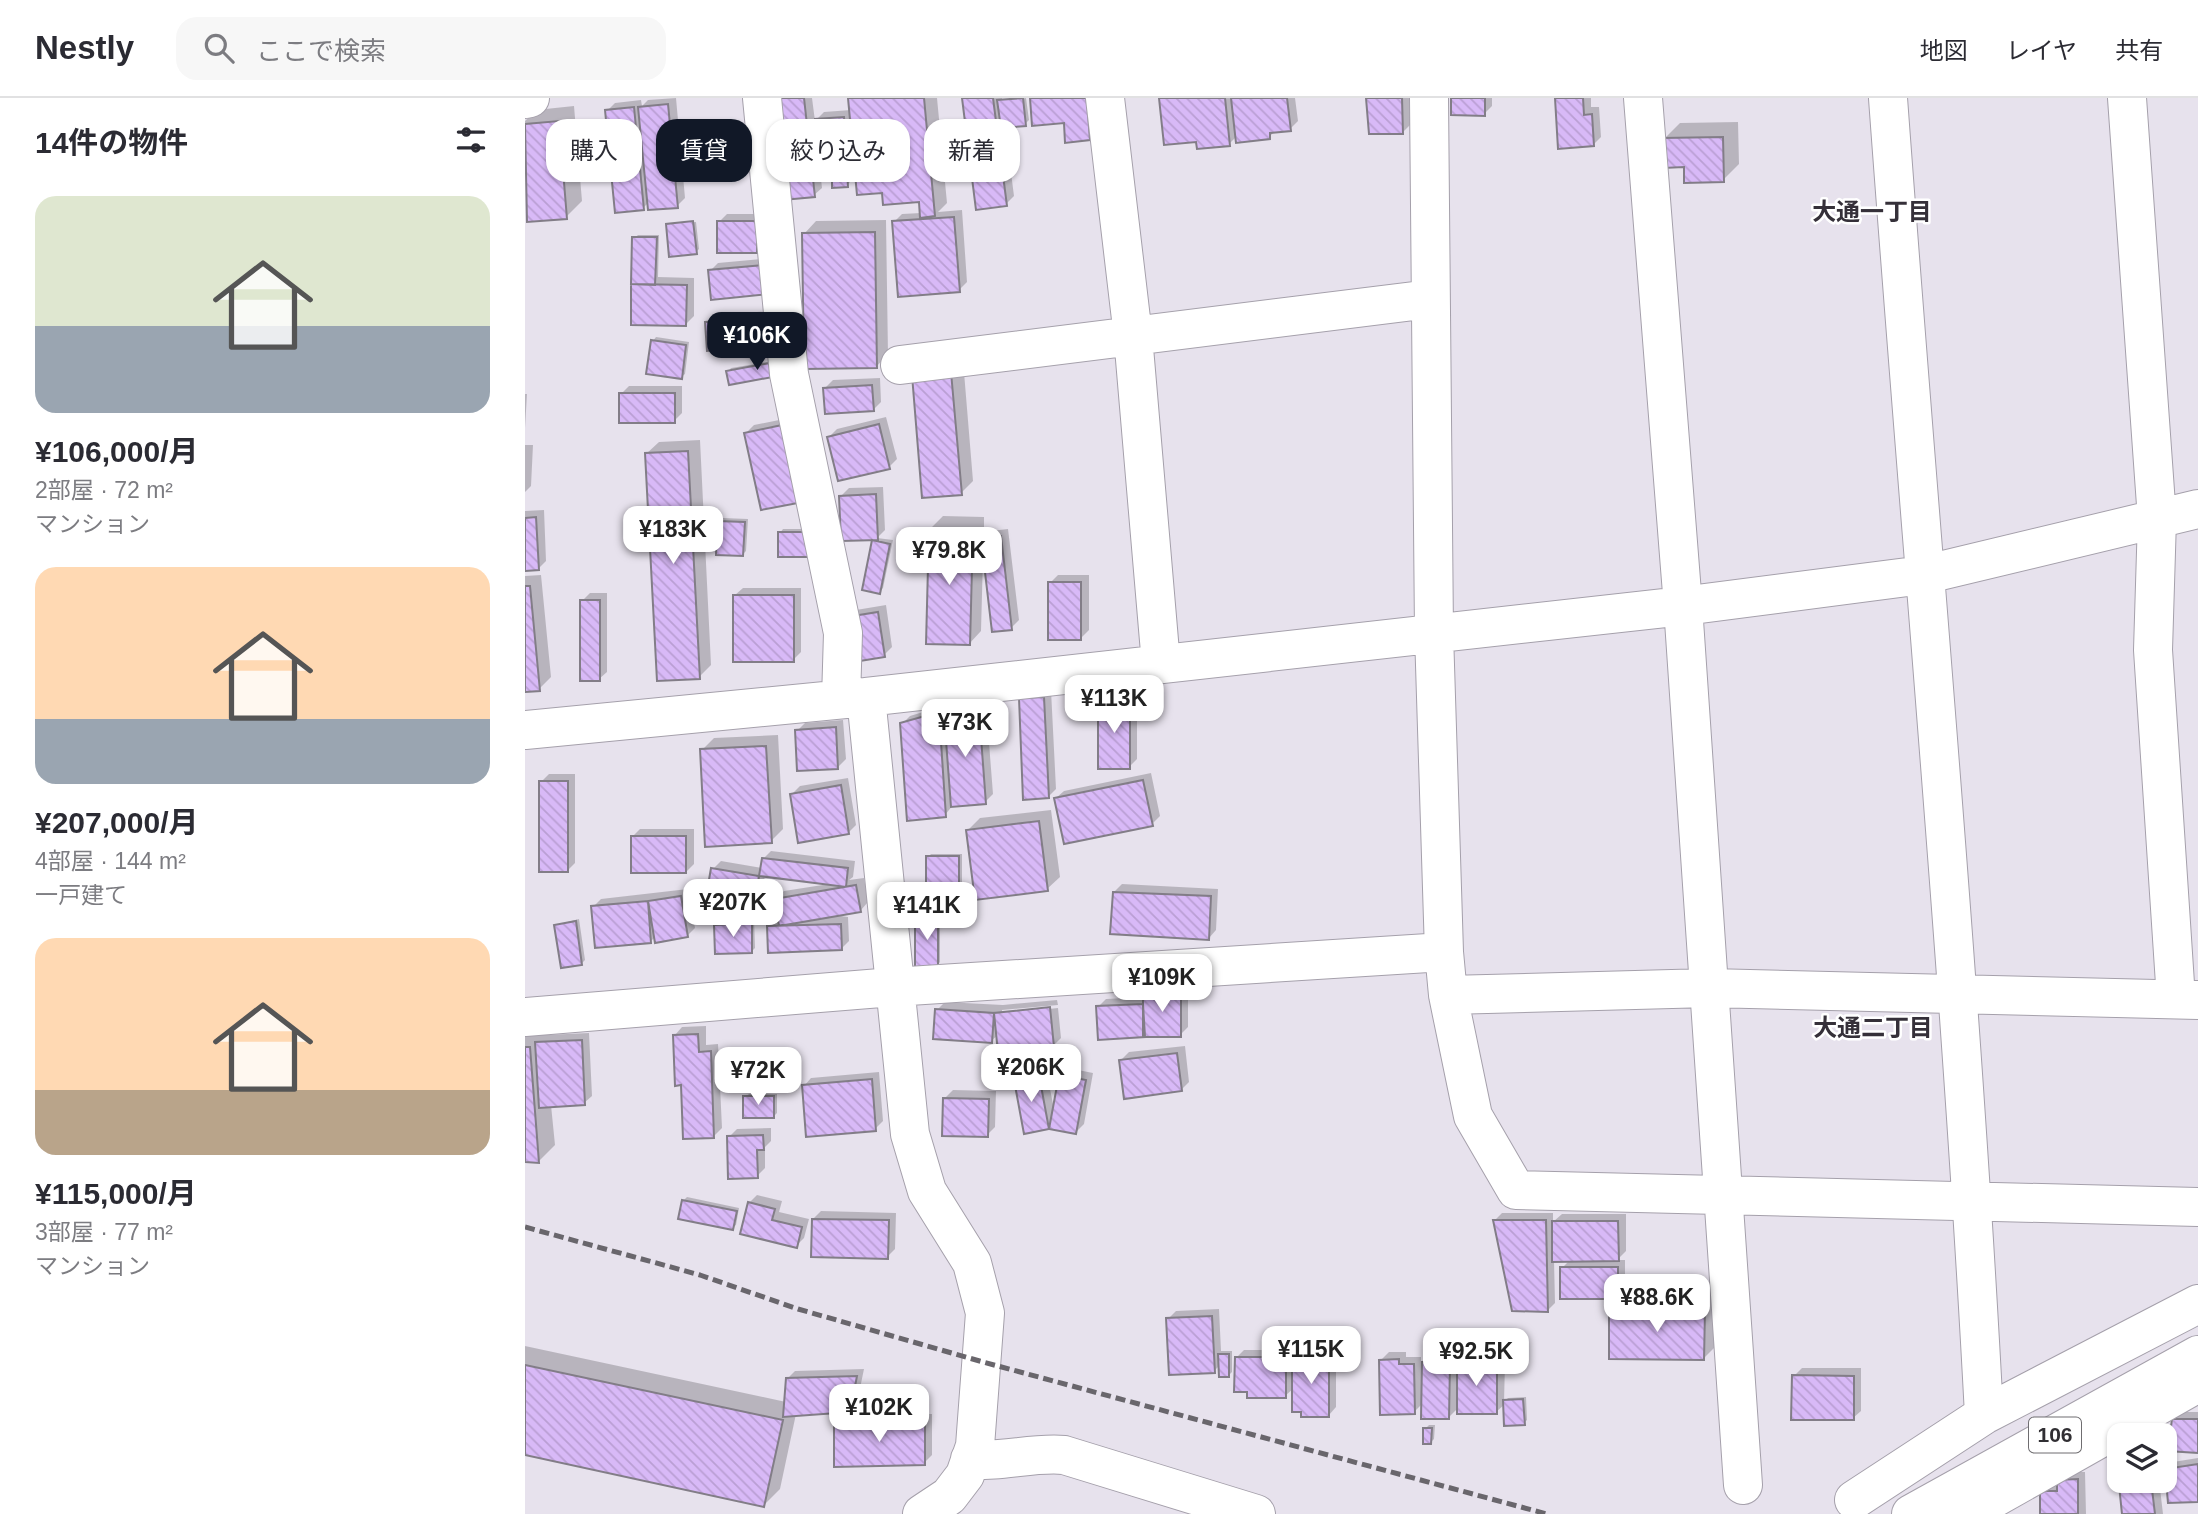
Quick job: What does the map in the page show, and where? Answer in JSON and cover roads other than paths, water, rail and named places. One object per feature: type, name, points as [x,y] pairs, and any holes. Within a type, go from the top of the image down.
[{"type":"main road","points":[[762,98],[789,374],[854,698],[910,1134],[927,1191],[972,1263],[985,1313],[978,1416],[965,1475],[950,1496],[922,1514]]},
{"type":"main road","points":[[1105,98],[1133,337],[1161,664]]},
{"type":"main road","points":[[1429,98],[1434,633],[1444,952],[1448,995],[1473,1116],[1516,1190],[2198,1207]]},
{"type":"main road","points":[[1643,98],[1683,606],[1743,1485]]},
{"type":"main road","points":[[1888,98],[1923,575],[1959,994],[1984,1415]]},
{"type":"main road","points":[[1448,995],[1709,988],[2187,1000],[2153,650],[2157,519],[2127,98]]},
{"type":"main road","points":[[900,365],[1430,299]]},
{"type":"main road","points":[[525,730],[854,698],[1161,664],[1683,606],[1923,575],[2198,509]]},
{"type":"main road","points":[[525,1017],[893,987],[1444,952]]},
{"type":"main road","points":[[1854,1500],[1984,1415],[2198,1304]]},
{"type":"main road","name":"106","points":[[1911,1514],[2198,1355]]},
{"type":"main road","points":[[1966,1514],[2198,1383]]},
{"type":"main road","points":[[970,1459],[997,1460],[1039,1453],[1064,1455],[1256,1514]]},
{"type":"railway","points":[[525,1227],[700,1275],[798,1309],[983,1362],[1547,1514]]},
{"type":"district","name":"大通一丁目","points":[[1872,212]]},
{"type":"district","name":"大通二丁目","points":[[1873,1028]]}]
